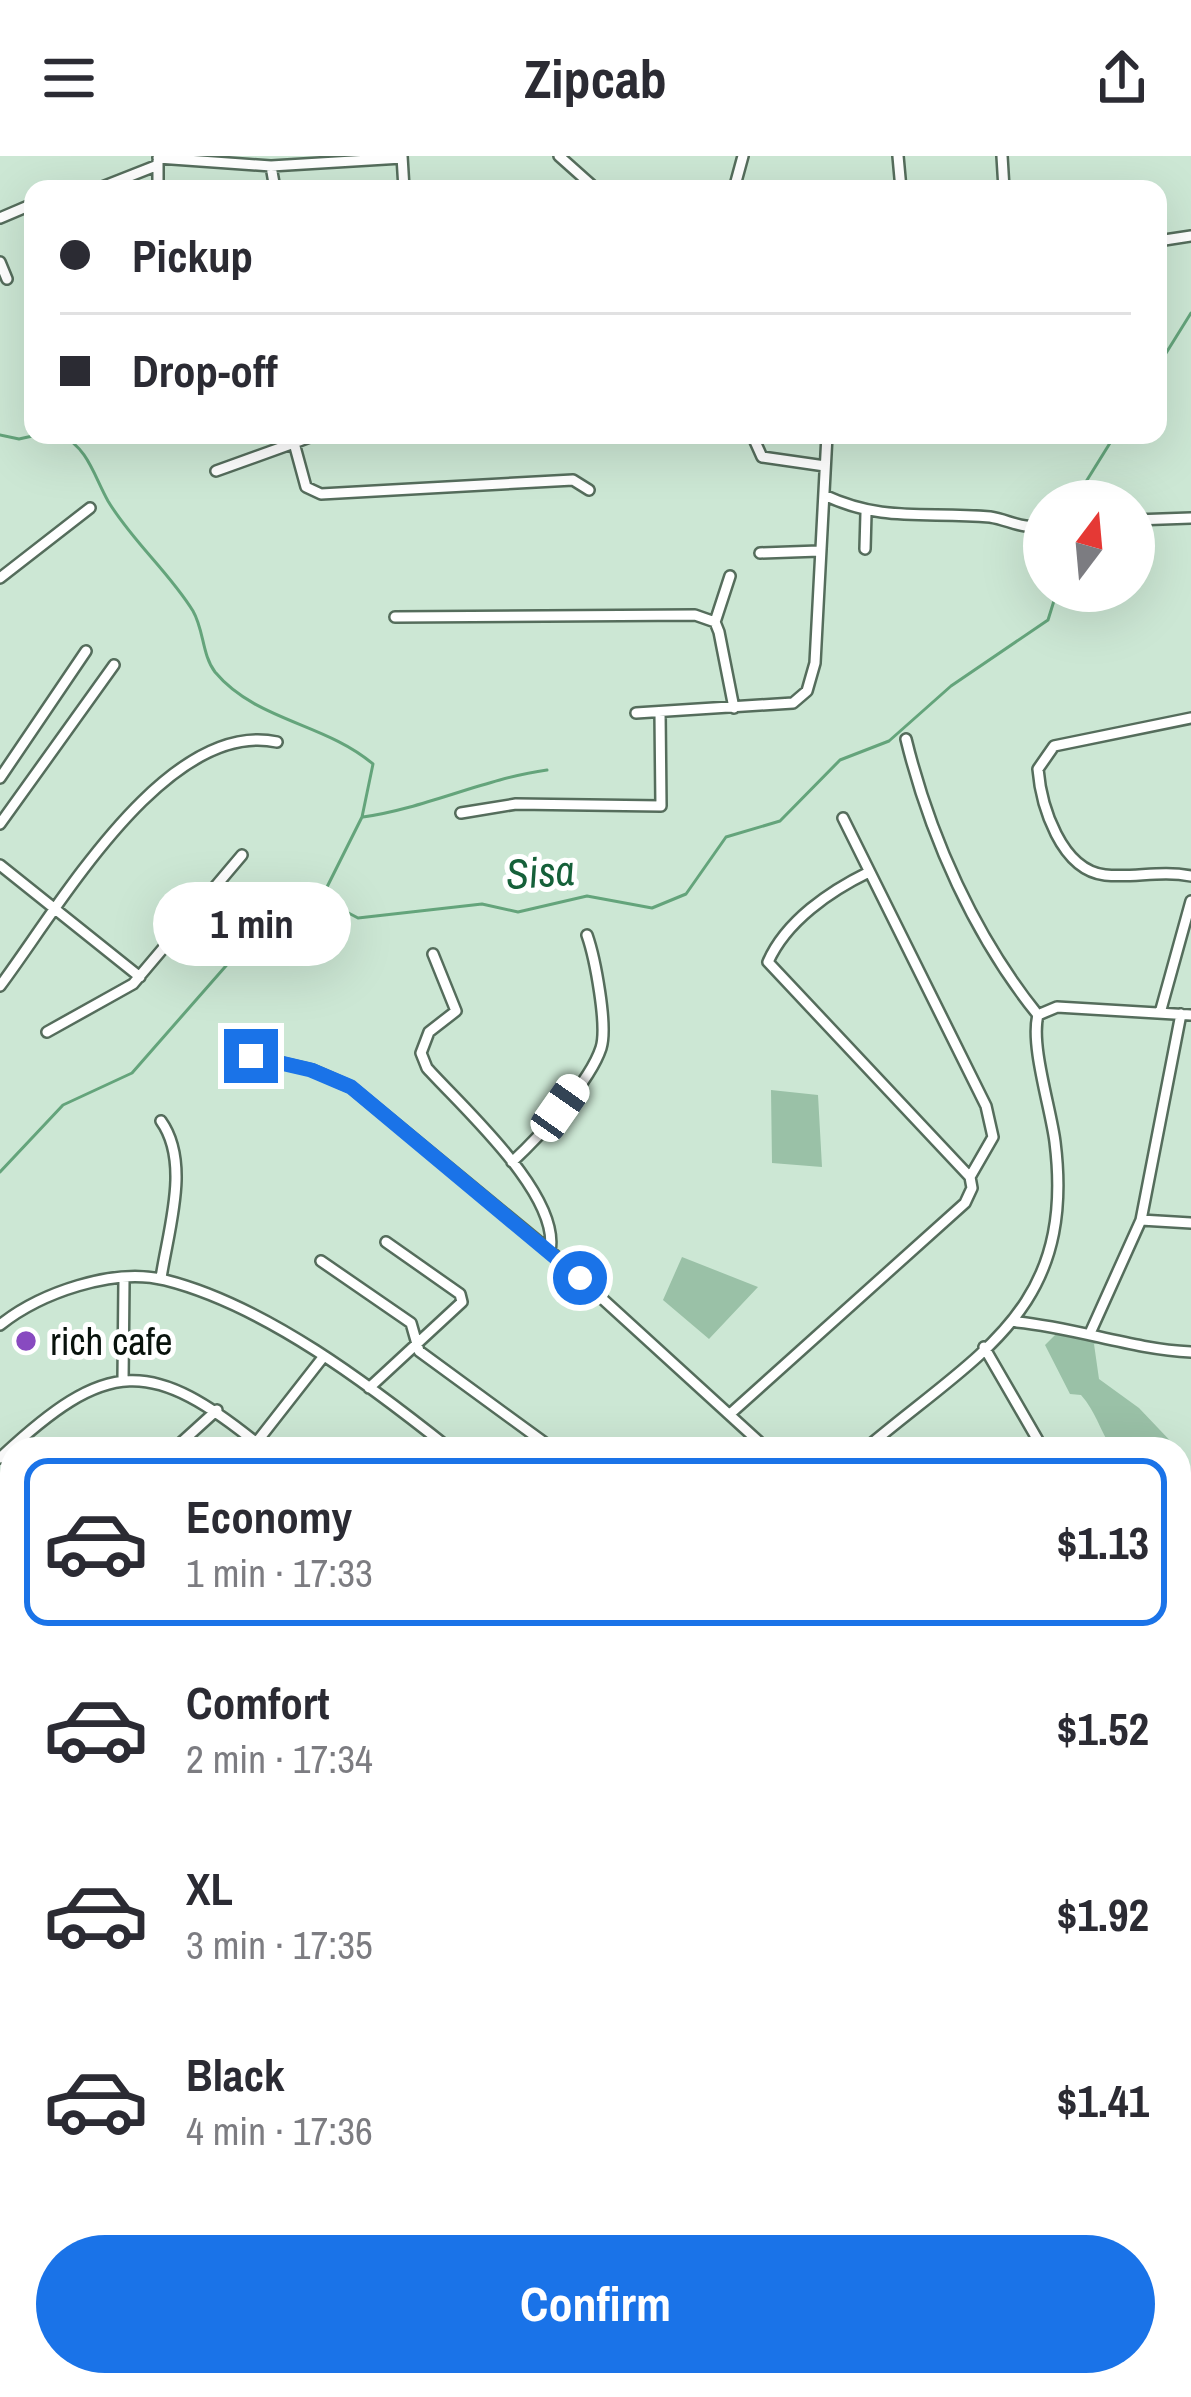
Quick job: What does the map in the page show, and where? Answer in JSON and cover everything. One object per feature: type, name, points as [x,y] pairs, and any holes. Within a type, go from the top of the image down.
[{"type":"street","points":[[559,156],[586,180]]},
{"type":"street","points":[[116,180],[158,160],[271,166],[402,157]]},
{"type":"street","points":[[271,166],[273,180]]},
{"type":"street","points":[[0,262],[7,279]]},
{"type":"street","points":[[216,471],[291,444]]},
{"type":"street","points":[[294,444],[306,487],[321,494],[572,480],[589,490]]},
{"type":"street","points":[[756,444],[762,458],[825,466]]},
{"type":"street","points":[[636,713],[793,703],[807,691],[815,664],[826,444]]},
{"type":"street","points":[[824,495],[866,513],[994,518],[1023,527]]},
{"type":"street","points":[[0,578],[90,508]]},
{"type":"street","points":[[865,549],[866,513]]},
{"type":"street","points":[[1155,519],[1191,518]]},
{"type":"street","points":[[760,553],[819,550]]},
{"type":"street","points":[[730,576],[715,622],[725,648],[734,708]]},
{"type":"street","points":[[395,617],[695,615],[715,622]]},
{"type":"street","points":[[0,778],[86,651]]},
{"type":"street","points":[[0,824],[114,665]]},
{"type":"street","points":[[62,686],[85,705]]},
{"type":"street","points":[[460,813],[516,804],[661,806],[660,712]]},
{"type":"street","points":[[1191,718],[1101,732],[1054,746],[1038,769],[1052,826],[1078,862],[1102,875],[1153,871],[1191,876]]},
{"type":"street","points":[[0,986],[155,787],[227,741],[255,737],[277,742]]},
{"type":"street","points":[[879,1437],[1017,1322],[1051,1258],[1057,1234],[1056,1148],[1037,1044],[1038,1016],[1004,973],[938,841],[906,739]]},
{"type":"street","points":[[843,818],[992,1124],[988,1149],[970,1177]]},
{"type":"street","points":[[47,1032],[115,998],[140,977],[242,855]]},
{"type":"street","points":[[0,865],[140,977]]},
{"type":"street","points":[[730,1414],[965,1203],[972,1189],[970,1177],[768,962],[807,912],[869,872]]},
{"type":"street","points":[[1160,1013],[1191,901]]},
{"type":"street","points":[[512,1162],[542,1132],[600,1052],[599,982],[587,935]]},
{"type":"street","points":[[433,954],[456,1011],[429,1032],[421,1053],[427,1068],[512,1162],[549,1219],[550,1251]]},
{"type":"street","points":[[1038,1016],[1057,1007],[1186,1014],[1141,1220],[1091,1330]]},
{"type":"street","points":[[251,1056],[311,1070],[351,1087],[550,1251],[754,1437]]},
{"type":"street","points":[[161,1121],[174,1144],[177,1166],[161,1278]]},
{"type":"street","points":[[1141,1220],[1191,1223]]},
{"type":"street","points":[[369,1388],[463,1298],[386,1242]]},
{"type":"street","points":[[320,1261],[411,1323],[419,1351],[537,1437]]},
{"type":"street","points":[[0,1324],[71,1287],[161,1278],[215,1298],[325,1356],[434,1437]]},
{"type":"street","points":[[123,1380],[124,1280]]},
{"type":"street","points":[[1017,1322],[1091,1330],[1150,1351],[1191,1352]]},
{"type":"street","points":[[984,1347],[1036,1437]]},
{"type":"street","points":[[266,1437],[325,1356]]},
{"type":"street","points":[[25,1437],[77,1392],[123,1380],[165,1385],[217,1410],[249,1437]]},
{"type":"street","points":[[187,1437],[217,1410]]},
{"type":"green space","points":[[771,1090],[818,1095],[822,1167],[772,1163]]},
{"type":"green space","points":[[682,1257],[758,1287],[709,1339],[663,1300]]},
{"type":"green space","points":[[1060,1330],[1107,1341],[1094,1344],[1099,1379],[1139,1408],[1167,1437],[1106,1437],[1086,1401],[1070,1394],[1045,1345]]},
{"type":"waterway","name":"Sisa","points":[[1167,352],[1191,313]]},
{"type":"waterway","points":[[0,435],[24,438]]},
{"type":"waterway","points":[[73,444],[118,516],[193,611],[215,672],[250,701],[334,739],[373,764],[362,817],[315,911]]},
{"type":"waterway","name":"Sisa","points":[[1087,480],[1109,444]]},
{"type":"waterway","name":"Sisa","points":[[0,1172],[63,1105],[132,1073],[239,951],[339,908],[358,918],[482,904],[518,912],[587,896],[652,908],[686,894],[726,837],[780,821],[840,760],[889,741],[951,686],[1048,620],[1050,612]]},
{"type":"waterway","points":[[363,817],[547,770]]},
{"type":"place","name":"rich cafe","points":[[26,1341]]},
{"type":"route","points":[[251,1056],[331,1076],[351,1087],[580,1278]]}]
